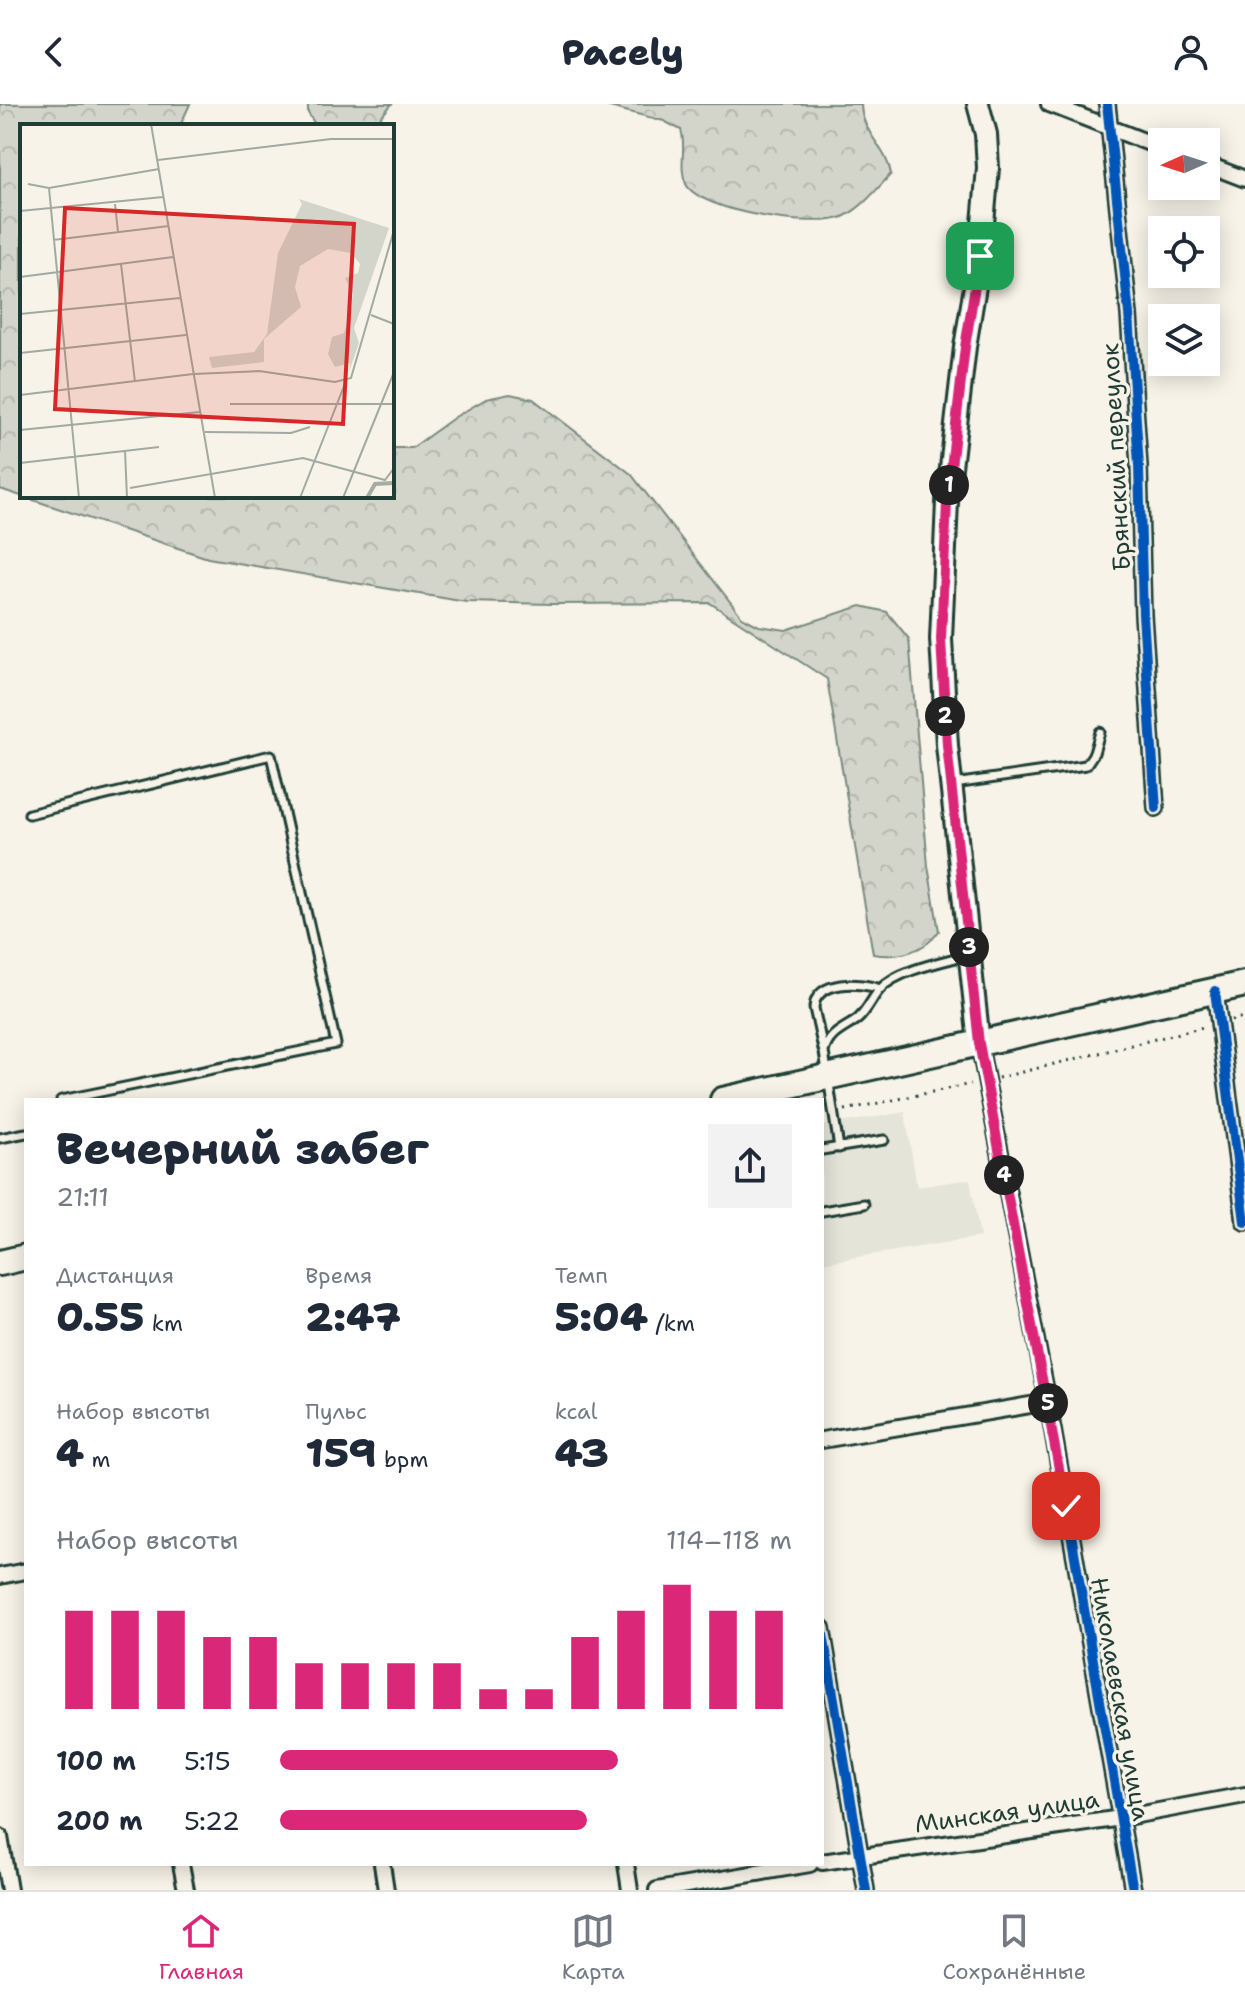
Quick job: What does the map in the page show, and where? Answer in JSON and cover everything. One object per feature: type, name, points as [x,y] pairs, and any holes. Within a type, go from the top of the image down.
[{"type":"highway","points":[[738,1098],[826,1064],[979,1043],[1245,984]]},
{"type":"highway","points":[[0,1263],[24,1257]]},
{"type":"main road","points":[[978,104],[986,134],[988,168],[980,256],[965,347],[947,502],[941,639],[951,785],[979,1043]]},
{"type":"street","points":[[1049,104],[1148,143]]},
{"type":"street","name":"Брянский переулок","points":[[1107,104],[1129,314],[1139,466],[1143,615],[1156,808]]},
{"type":"street","points":[[1220,169],[1245,179]]},
{"type":"street","points":[[1215,991],[1245,1222]]},
{"type":"street","name":"Николаевская улица","points":[[979,1043],[1048,1402],[1133,1890]]},
{"type":"street","points":[[824,1440],[1048,1402]]},
{"type":"street","points":[[0,1576],[24,1571]]},
{"type":"street","points":[[824,1640],[866,1890]]},
{"type":"street","name":"Минская улица","points":[[824,1862],[1121,1818],[1245,1795]]},
{"type":"street","points":[[0,1837],[9,1890]]},
{"type":"street","points":[[181,1866],[186,1890]]},
{"type":"street","points":[[382,1866],[386,1890]]},
{"type":"street","points":[[626,1866],[630,1890]]},
{"type":"street","points":[[657,1890],[798,1866]]},
{"type":"lane","points":[[951,785],[1086,765],[1094,753],[1100,732]]},
{"type":"lane","points":[[29,814],[271,755],[336,1044],[71,1098]]},
{"type":"lane","points":[[826,1064],[827,1041],[861,1016],[880,989],[905,974],[969,954]]},
{"type":"lane","points":[[839,1148],[815,1001],[820,994],[842,984],[866,984],[880,989]]},
{"type":"lane","points":[[0,1138],[24,1133]]},
{"type":"lane","points":[[824,1150],[884,1140]]},
{"type":"lane","points":[[824,1211],[864,1204]]},
{"type":"path","points":[[834,1112],[986,1081],[1245,1017]]},
{"type":"shaded area","points":[[905,1112],[917,1187],[970,1179],[980,1237],[824,1263],[824,1126]]},
{"type":"green space","points":[[0,104],[190,104],[181,124],[20,124],[20,496],[0,489]]},
{"type":"green space","points":[[308,104],[392,104],[375,124],[315,124],[308,113]]},
{"type":"green space","points":[[598,104],[861,104],[865,123],[885,156],[891,174],[858,208],[831,220],[787,219],[735,210],[696,194],[686,184],[681,130],[664,121]]},
{"type":"green space","points":[[510,394],[533,399],[631,474],[742,617],[759,626],[786,630],[861,606],[887,612],[909,639],[928,866],[939,931],[919,949],[892,955],[873,954],[827,679],[710,603],[466,602],[208,558],[27,498],[394,498],[394,448],[412,448],[486,399]]},
{"type":"cycle path","points":[[1107,104],[1129,314],[1139,466],[1143,615],[1156,808]]},
{"type":"cycle path","points":[[1215,991],[1245,1222]]},
{"type":"cycle path","points":[[979,1043],[1048,1402],[1133,1890]]},
{"type":"cycle path","points":[[824,1640],[866,1890]]},
{"type":"route","points":[[980,256],[965,347],[947,502],[941,639],[947,745],[979,1043],[1066,1506]]}]
